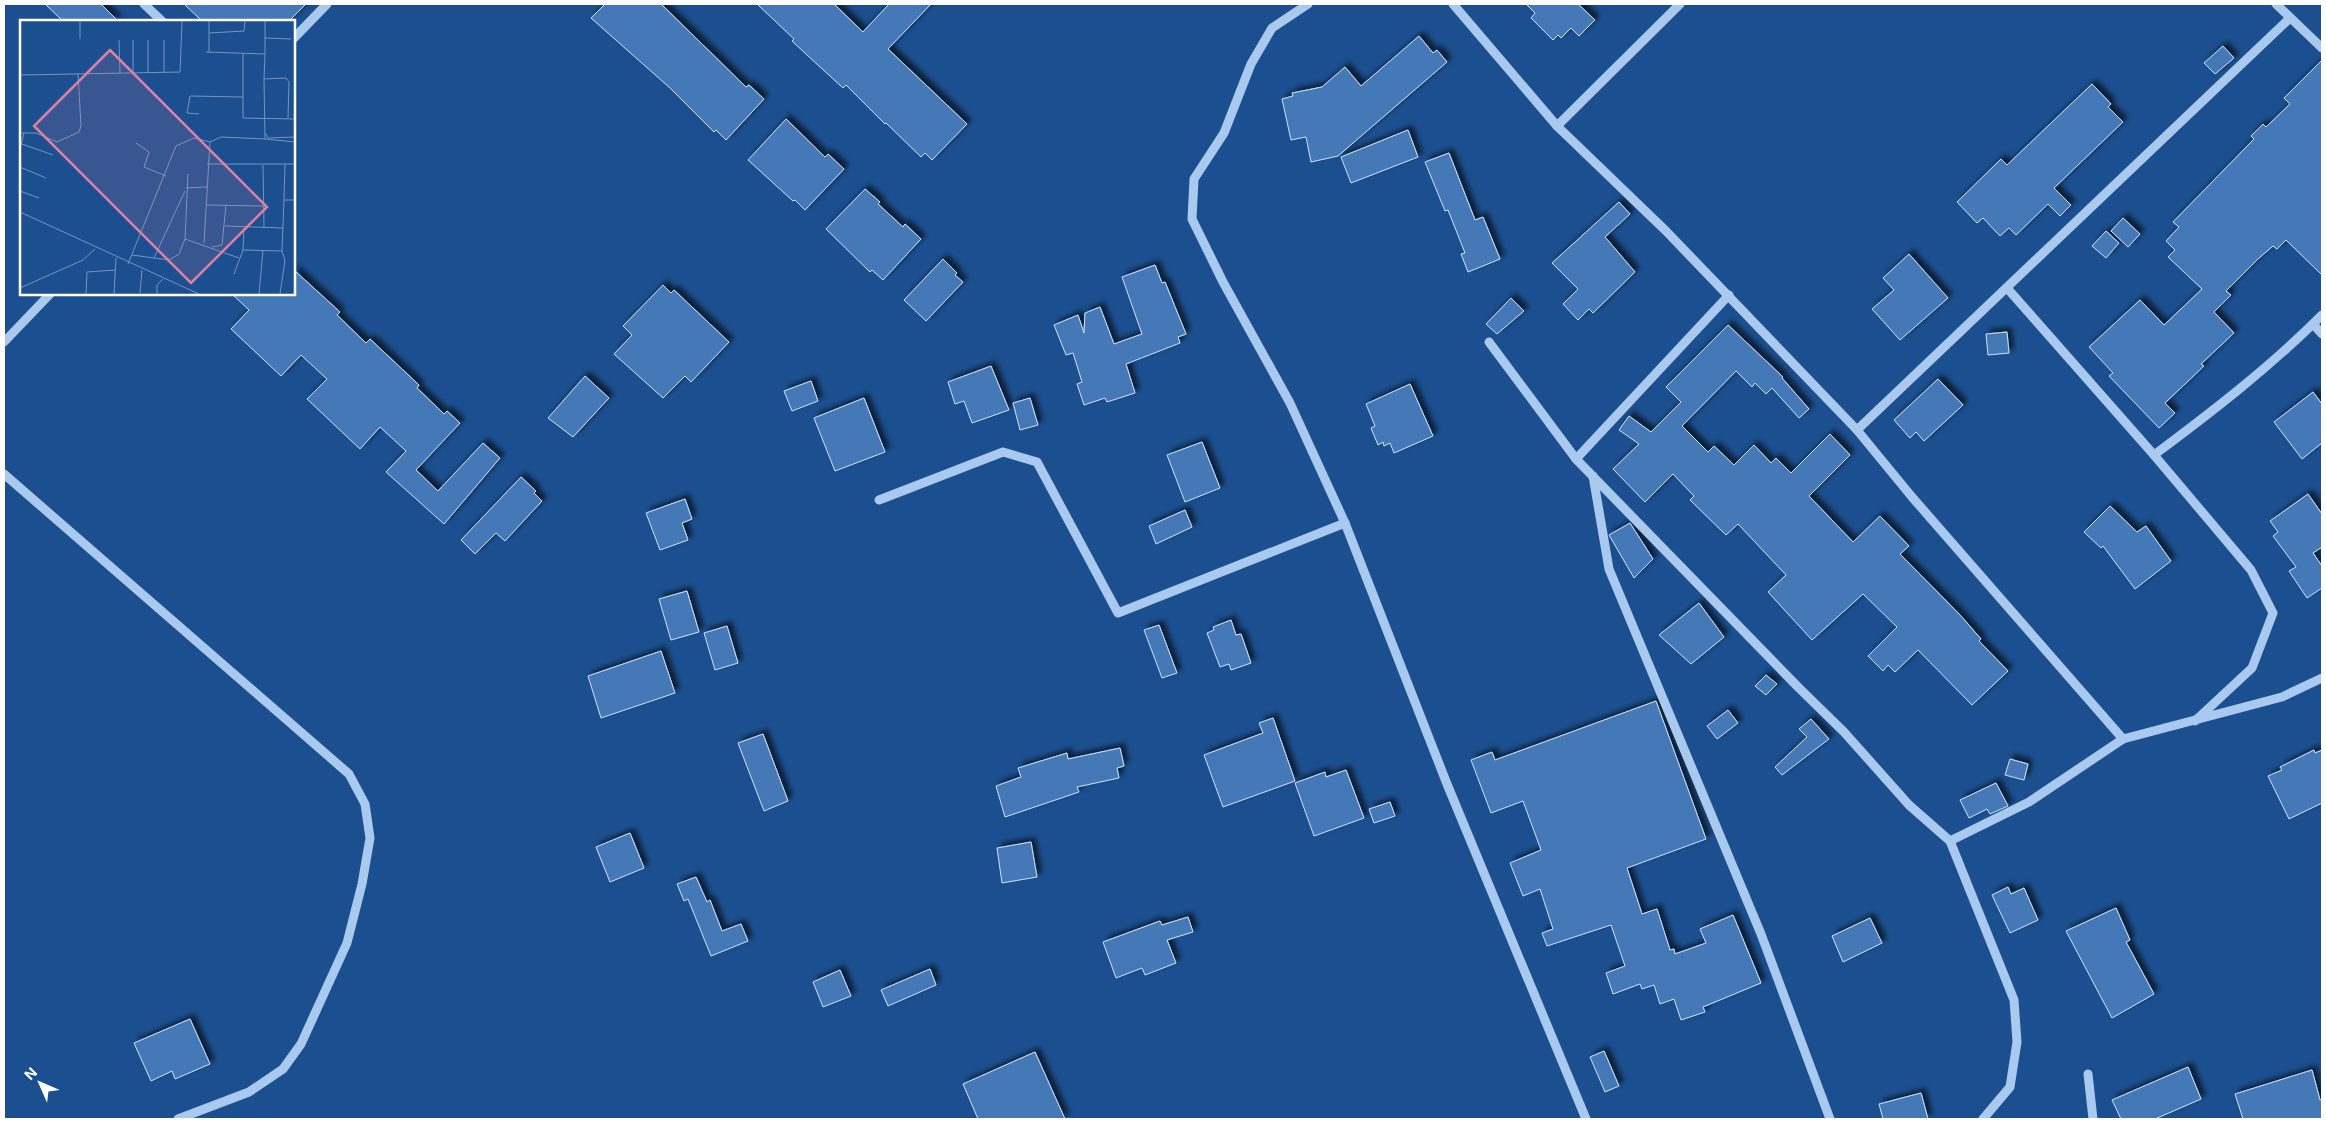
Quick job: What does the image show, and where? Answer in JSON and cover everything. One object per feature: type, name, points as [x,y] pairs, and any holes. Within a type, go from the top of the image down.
[{"type":"street","points":[[144,4],[161,20]]},
{"type":"street","points":[[295,37],[327,4]]},
{"type":"street","points":[[1308,4],[1272,28],[1251,64],[1224,133],[1194,179],[1192,219],[1223,282],[1290,403],[1345,523],[1447,784],[1586,1119]]},
{"type":"street","points":[[1453,4],[1557,126],[1729,296],[1857,430],[1912,497],[2123,739]]},
{"type":"street","points":[[1557,126],[1680,4]]},
{"type":"street","points":[[2276,4],[2322,48]]},
{"type":"street","points":[[1857,430],[2290,18]]},
{"type":"street","points":[[2007,288],[2154,455],[2251,570],[2273,613],[2252,668],[2195,721]]},
{"type":"street","points":[[4,342],[49,295]]},
{"type":"street","points":[[1576,459],[1729,296]]},
{"type":"street","points":[[2154,455],[2216,409],[2273,362],[2322,316]]},
{"type":"street","points":[[2313,324],[2322,334]]},
{"type":"street","points":[[1489,342],[1576,459],[1799,688],[1831,718],[1909,804],[1950,842],[2014,1000],[2017,1042],[2010,1087],[1983,1119]]},
{"type":"street","points":[[879,500],[1003,452],[1037,462],[1118,613],[1345,523]]},
{"type":"street","points":[[4,474],[349,774],[365,804],[370,838],[360,893],[347,943],[301,1044],[283,1070],[249,1092],[178,1119]]},
{"type":"street","points":[[1593,476],[1609,569],[1761,934],[1830,1119]]},
{"type":"street","points":[[1950,842],[2029,802],[2123,739],[2282,697],[2322,678]]},
{"type":"street","points":[[2088,1074],[2093,1119]]},
{"type":"building","points":[[45,4],[101,4],[117,20],[62,20]]},
{"type":"building","points":[[184,4],[306,4],[290,20],[201,20]]},
{"type":"building","points":[[605,4],[661,4],[746,87],[749,85],[764,99],[726,140],[716,130],[714,132],[670,88],[591,18]]},
{"type":"building","points":[[757,4],[834,4],[863,32],[889,4],[931,4],[888,49],[967,124],[932,160],[925,153],[921,157],[846,85],[843,88],[807,55],[792,41],[794,39]]},
{"type":"building","points":[[1526,4],[1578,4],[1595,20],[1579,36],[1571,28],[1561,38],[1558,35],[1553,40],[1531,18],[1535,13]]},
{"type":"building","points":[[1419,36],[1433,53],[1437,50],[1447,62],[1338,156],[1311,162],[1306,137],[1291,140],[1282,99],[1293,96],[1292,93],[1322,87],[1345,67],[1361,86]]},
{"type":"building","points":[[2223,46],[2234,58],[2215,74],[2204,63]]},
{"type":"building","points":[[2322,60],[2322,275],[2286,240],[2277,249],[2273,246],[2259,258],[2226,291],[2231,295],[2214,312],[2234,333],[2201,364],[2204,366],[2165,403],[2175,413],[2159,428],[2109,376],[2113,373],[2089,347],[2140,300],[2164,325],[2202,289],[2168,257],[2175,250],[2166,241],[2179,227],[2173,222],[2254,139],[2251,136],[2263,124],[2266,127],[2290,104],[2284,98]]},
{"type":"building","points":[[2092,84],[2111,104],[2108,107],[2123,122],[2054,188],[2071,205],[2060,216],[2048,204],[2016,235],[2009,228],[2000,236],[1983,218],[1977,223],[1957,202],[2001,159],[2007,165]]},
{"type":"building","points":[[786,119],[825,157],[828,154],[844,169],[805,210],[748,160]]},
{"type":"building","points":[[1408,130],[1418,157],[1351,183],[1341,157]]},
{"type":"building","points":[[1449,153],[1475,220],[1483,217],[1500,259],[1468,272],[1461,254],[1465,253],[1448,210],[1445,211],[1425,162]]},
{"type":"building","points":[[865,189],[903,227],[905,224],[921,239],[883,280],[872,270],[870,272],[826,229]]},
{"type":"building","points":[[1619,202],[1630,214],[1605,237],[1635,272],[1593,313],[1589,309],[1578,320],[1563,304],[1578,289],[1552,263]]},
{"type":"building","points":[[2123,218],[2140,234],[2128,247],[2111,231]]},
{"type":"building","points":[[2106,231],[2119,243],[2106,258],[2092,246]]},
{"type":"building","points":[[1909,254],[1948,298],[1900,340],[1872,309],[1894,290],[1883,278]]},
{"type":"building","points":[[943,259],[963,282],[926,321],[904,300]]},
{"type":"building","points":[[1155,265],[1162,283],[1165,282],[1186,334],[1178,337],[1180,343],[1126,364],[1135,393],[1107,402],[1105,398],[1084,405],[1077,384],[1082,382],[1073,353],[1066,355],[1054,325],[1078,315],[1084,333],[1085,313],[1100,307],[1114,344],[1142,334],[1122,277]]},
{"type":"building","points":[[295,271],[340,312],[337,315],[366,343],[370,339],[419,385],[417,388],[444,414],[447,411],[460,423],[416,470],[438,491],[483,443],[500,458],[444,524],[386,472],[406,451],[380,427],[360,449],[307,399],[327,379],[301,355],[281,376],[231,329],[249,310],[233,295],[295,295]]},
{"type":"building","points":[[663,285],[671,293],[674,290],[729,342],[691,382],[685,376],[663,398],[614,354],[632,335],[623,326]]},
{"type":"building","points":[[1511,298],[1524,311],[1497,334],[1486,324]]},
{"type":"building","points":[[1728,325],[1783,377],[1809,409],[1799,418],[1772,388],[1766,394],[1755,383],[1752,387],[1736,371],[1682,426],[1708,452],[1714,446],[1734,465],[1754,445],[1771,463],[1776,458],[1791,473],[1830,434],[1850,455],[1809,496],[1853,542],[1880,516],[1909,546],[1900,554],[1961,616],[1981,639],[1979,641],[2008,671],[1972,705],[1918,650],[1895,672],[1888,665],[1883,671],[1868,656],[1897,627],[1863,594],[1812,640],[1768,592],[1786,575],[1738,524],[1726,535],[1690,500],[1694,496],[1673,474],[1645,502],[1613,469],[1639,444],[1619,430],[1629,416],[1651,432],[1681,402],[1666,387]]},
{"type":"building","points":[[2007,332],[2009,353],[1988,355],[1986,334]]},
{"type":"building","points":[[991,366],[1009,410],[972,423],[964,401],[955,404],[948,382]]},
{"type":"building","points":[[585,376],[609,398],[573,437],[548,418]]},
{"type":"building","points":[[1938,379],[1963,405],[1924,441],[1916,432],[1910,438],[1894,420]]},
{"type":"building","points":[[811,381],[818,401],[792,411],[784,391]]},
{"type":"building","points":[[1410,384],[1433,436],[1394,453],[1390,443],[1384,446],[1383,442],[1378,445],[1371,428],[1375,426],[1366,404]]},
{"type":"building","points":[[2313,392],[2322,404],[2322,443],[2302,459],[2274,422]]},
{"type":"building","points":[[864,398],[885,452],[835,471],[814,418]]},
{"type":"building","points":[[1030,398],[1038,425],[1020,430],[1013,403]]},
{"type":"building","points":[[1202,442],[1220,488],[1185,502],[1167,455]]},
{"type":"building","points":[[521,477],[536,491],[534,493],[542,501],[505,541],[496,533],[475,554],[461,540]]},
{"type":"building","points":[[2308,494],[2322,514],[2322,547],[2313,553],[2322,566],[2322,588],[2307,598],[2289,571],[2296,567],[2273,536],[2278,532],[2270,521]]},
{"type":"building","points":[[685,499],[692,519],[682,523],[688,540],[660,550],[646,513]]},
{"type":"building","points":[[2110,506],[2137,532],[2146,526],[2171,561],[2135,589],[2103,546],[2101,548],[2084,532]]},
{"type":"building","points":[[1185,510],[1192,527],[1156,544],[1149,526]]},
{"type":"building","points":[[1630,523],[1653,559],[1634,578],[1609,535]]},
{"type":"building","points":[[687,591],[699,632],[671,640],[659,599]]},
{"type":"building","points":[[1699,603],[1724,637],[1691,664],[1659,635]]},
{"type":"building","points":[[1231,620],[1236,635],[1241,634],[1251,663],[1231,670],[1229,664],[1220,667],[1207,633],[1214,630],[1213,627]]},
{"type":"building","points":[[1159,625],[1177,673],[1162,678],[1144,630]]},
{"type":"building","points":[[727,626],[738,663],[715,670],[704,633]]},
{"type":"building","points":[[661,651],[675,693],[601,718],[588,676]]},
{"type":"building","points":[[1766,675],[1777,684],[1766,695],[1755,686]]},
{"type":"building","points":[[1656,701],[1706,839],[1627,868],[1642,914],[1657,909],[1670,950],[1674,949],[1675,954],[1706,943],[1700,929],[1733,915],[1761,983],[1703,1007],[1705,1012],[1681,1020],[1674,999],[1660,1004],[1654,985],[1642,989],[1640,984],[1613,994],[1606,973],[1625,966],[1611,925],[1547,946],[1542,933],[1553,929],[1540,889],[1523,896],[1510,863],[1541,850],[1523,801],[1491,813],[1471,760],[1492,752],[1495,760]]},
{"type":"building","points":[[1728,710],[1738,723],[1717,739],[1707,726]]},
{"type":"building","points":[[1273,718],[1295,781],[1223,807],[1204,755],[1263,733],[1259,723]]},
{"type":"building","points":[[1811,719],[1829,739],[1782,775],[1775,767],[1807,737],[1799,729]]},
{"type":"building","points":[[763,734],[788,801],[764,811],[738,743]]},
{"type":"building","points":[[1120,748],[1124,766],[1117,768],[1119,778],[1077,787],[1079,792],[1005,817],[996,786],[1021,777],[1018,768],[1067,753],[1068,759]]},
{"type":"building","points":[[2314,750],[2315,753],[2322,750],[2322,803],[2289,819],[2268,776],[2282,770],[2280,767]]},
{"type":"building","points":[[2010,759],[2028,764],[2024,780],[2005,775]]},
{"type":"building","points":[[1346,770],[1364,818],[1314,836],[1295,783],[1325,772],[1326,777]]},
{"type":"building","points":[[1996,783],[2008,806],[1990,814],[1987,809],[1969,818],[1960,800]]},
{"type":"building","points":[[1390,802],[1395,816],[1374,823],[1369,809]]},
{"type":"building","points":[[630,833],[644,868],[610,882],[596,847]]},
{"type":"building","points":[[1031,842],[1037,877],[1002,883],[997,848]]},
{"type":"building","points":[[696,877],[707,902],[710,900],[722,931],[741,924],[748,941],[711,956],[688,899],[684,901],[677,884]]},
{"type":"building","points":[[2008,887],[2011,894],[2024,888],[2038,920],[2010,933],[1992,895]]},
{"type":"building","points":[[2116,908],[2130,940],[2126,942],[2154,994],[2112,1018],[2066,931]]},
{"type":"building","points":[[1188,917],[1193,932],[1167,940],[1176,963],[1145,975],[1142,968],[1116,978],[1103,942],[1160,921],[1162,925]]},
{"type":"building","points":[[1870,918],[1882,943],[1843,962],[1832,936]]},
{"type":"building","points":[[930,969],[936,985],[888,1006],[881,990]]},
{"type":"building","points":[[840,970],[851,996],[823,1007],[813,982]]},
{"type":"building","points":[[190,1019],[210,1064],[175,1079],[172,1071],[151,1081],[134,1043]]},
{"type":"building","points":[[1604,1051],[1619,1086],[1605,1092],[1590,1057]]},
{"type":"building","points":[[1035,1052],[1065,1119],[978,1119],[963,1084]]},
{"type":"building","points":[[2188,1067],[2201,1099],[2155,1119],[2121,1119],[2112,1100]]},
{"type":"building","points":[[2312,1070],[2320,1100],[2322,1099],[2322,1119],[2243,1119],[2235,1094]]},
{"type":"building","points":[[1921,1093],[1928,1119],[1883,1119],[1879,1104]]}]
